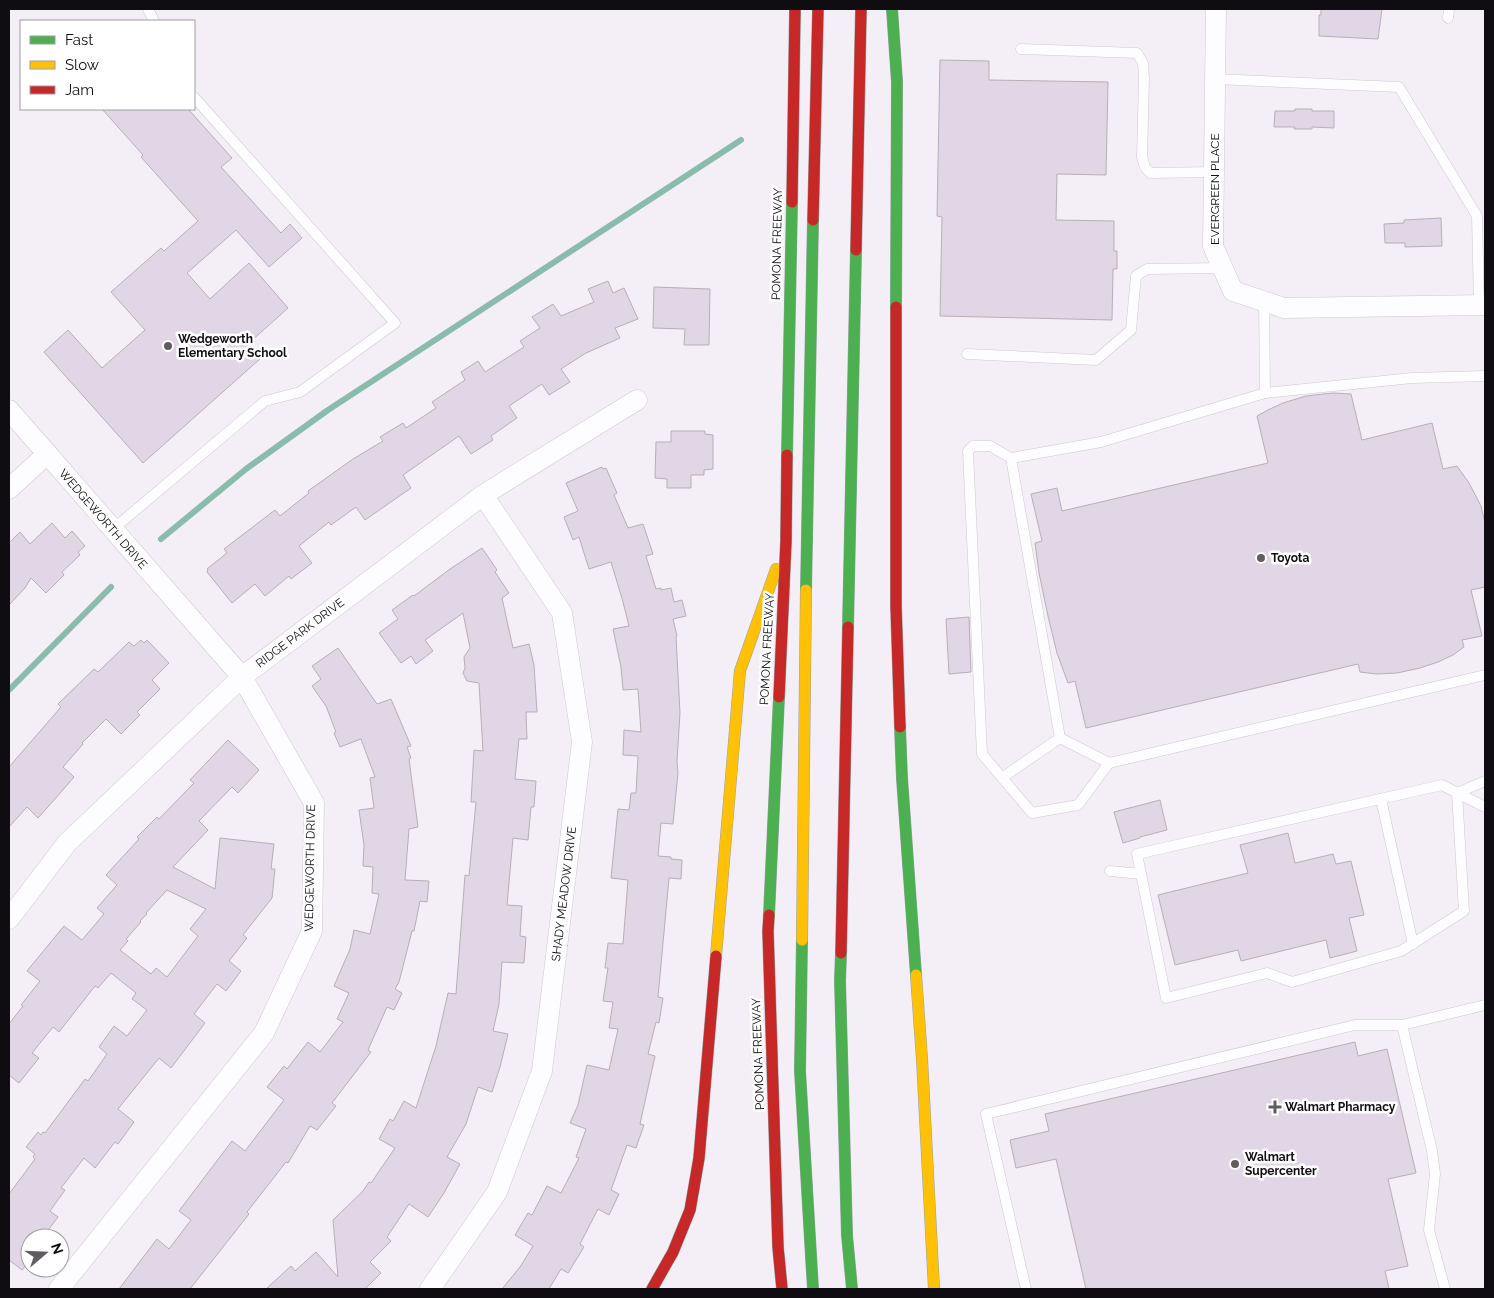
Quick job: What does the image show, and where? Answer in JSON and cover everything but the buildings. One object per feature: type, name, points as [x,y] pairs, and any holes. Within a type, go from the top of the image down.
[{"type":"highway","name":"POMONA FREEWAY","points":[[782,1289],[778,1246],[768,931],[786,541],[794,9]]},
{"type":"highway","points":[[813,1289],[800,1072],[806,544],[818,9]]},
{"type":"highway","points":[[852,1289],[847,1235],[840,981],[861,9]]},
{"type":"highway","points":[[892,9],[897,82],[895,491],[900,740],[922,1059],[934,1289]]},
{"type":"highway","points":[[652,1289],[673,1252],[690,1210],[700,1149],[740,671],[786,541]]},
{"type":"street","name":"EVERGREEN PLACE","points":[[1216,9],[1213,246],[1233,290],[1284,308],[1482,305]]},
{"type":"street","name":"RIDGE PARK DRIVE","points":[[9,919],[67,843],[242,677],[483,495],[637,400]]},
{"type":"street","name":"WEDGEWORTH DRIVE","points":[[9,410],[242,677],[314,803],[312,931],[264,1033],[59,1289]]},
{"type":"street","points":[[9,489],[46,454]]},
{"type":"street","name":"SHADY MEADOW DRIVE","points":[[430,1289],[497,1192],[542,1071],[582,742],[562,614],[483,495]]},
{"type":"lane","points":[[1021,49],[1137,53],[1143,63],[1142,157],[1145,167],[1150,172],[1214,172]]},
{"type":"lane","points":[[1215,79],[1399,87],[1477,216],[1482,305]]},
{"type":"lane","points":[[112,530],[265,401],[300,392],[395,323],[195,98]]},
{"type":"lane","points":[[967,354],[1096,360],[1131,330],[1136,276],[1147,269],[1223,268]]},
{"type":"lane","points":[[1264,301],[1265,393]]},
{"type":"lane","points":[[1109,763],[1078,805],[1032,813],[982,754],[968,451],[973,446],[990,446],[1011,458],[1101,442],[1265,393],[1412,378],[1485,376]]},
{"type":"lane","points":[[1011,458],[1060,738]]},
{"type":"lane","points":[[1060,738],[1109,763],[1485,675]]},
{"type":"lane","points":[[1003,777],[1060,738]]},
{"type":"lane","points":[[1457,793],[1485,781]]},
{"type":"lane","points":[[1457,793],[1464,911],[1401,951],[1292,982],[1267,973],[1166,998],[1137,854],[1442,784],[1485,807]]},
{"type":"lane","points":[[1381,799],[1414,944]]},
{"type":"lane","points":[[1110,871],[1141,874]]},
{"type":"lane","points":[[1026,1289],[986,1114],[1354,1025],[1402,1026],[1485,1005]]},
{"type":"lane","points":[[1402,1026],[1432,1150],[1435,1174],[1429,1230],[1445,1289]]},
{"type":"waterway","points":[[161,539],[246,469],[328,410],[741,140]]},
{"type":"waterway","points":[[9,690],[111,587]]},
{"type":"traffic: fast","points":[[892,9],[897,82],[896,307]]},
{"type":"traffic: fast","points":[[787,455],[792,202]]},
{"type":"traffic: fast","points":[[806,590],[813,220]]},
{"type":"traffic: fast","points":[[848,627],[856,250]]},
{"type":"traffic: fast","points":[[769,915],[779,697]]},
{"type":"traffic: fast","points":[[900,727],[916,975]]},
{"type":"traffic: fast","points":[[802,940],[800,1071],[813,1289]]},
{"type":"traffic: fast","points":[[841,953],[840,981],[847,1235],[852,1289]]},
{"type":"traffic: slow","points":[[716,956],[740,671],[776,569]]},
{"type":"traffic: slow","points":[[802,940],[806,590]]},
{"type":"traffic: slow","points":[[916,975],[934,1289]]},
{"type":"traffic: jam","points":[[792,202],[795,9]]},
{"type":"traffic: jam","points":[[813,220],[818,9]]},
{"type":"traffic: jam","points":[[856,250],[861,9]]},
{"type":"traffic: jam","points":[[896,307],[896,606],[900,727]]},
{"type":"traffic: jam","points":[[779,697],[786,541],[787,455]]},
{"type":"traffic: jam","points":[[841,953],[848,627]]},
{"type":"traffic: jam","points":[[769,915],[778,1247],[782,1289]]},
{"type":"traffic: jam","points":[[652,1289],[673,1252],[690,1210],[699,1158],[716,956]]},
{"type":"place","name":"Wedgeworth Elementary School","points":[[168,346]]},
{"type":"place","name":"Toyota","points":[[1261,558]]},
{"type":"place","name":"Walmart Pharmacy","points":[[1275,1107]]},
{"type":"place","name":"Walmart Supercenter","points":[[1235,1164]]}]
